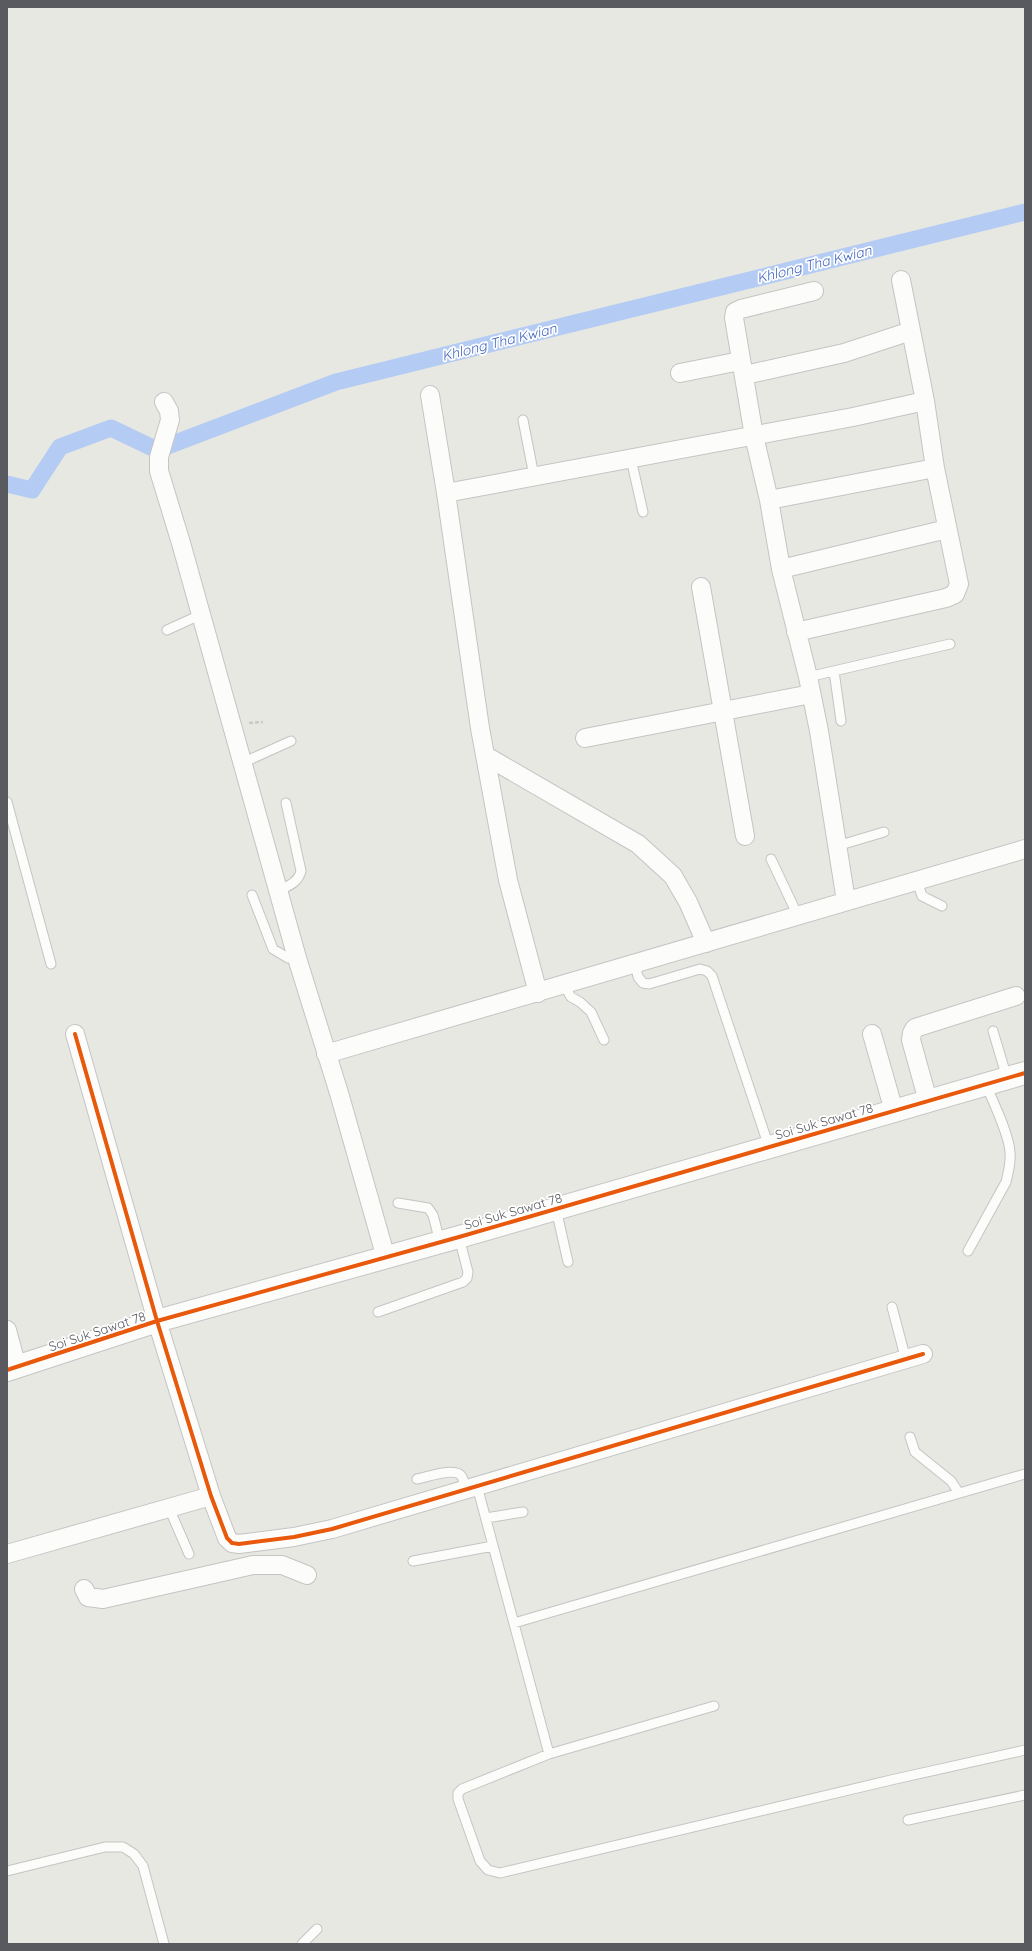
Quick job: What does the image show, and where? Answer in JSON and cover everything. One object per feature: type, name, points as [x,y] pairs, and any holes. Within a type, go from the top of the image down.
[{"type":"street","points":[[796,632],[946,598],[955,594],[959,584],[935,468],[925,401],[901,280]]},
{"type":"street","points":[[814,291],[740,309],[736,312],[734,318],[754,436],[769,500],[781,569],[808,677],[819,731],[846,902]]},
{"type":"street","points":[[680,373],[742,368],[844,353],[911,331]]},
{"type":"street","points":[[430,395],[486,756],[508,880],[538,993]]},
{"type":"street","points":[[446,493],[853,418],[925,401]]},
{"type":"street","points":[[164,402],[169,411],[170,420],[159,457],[159,471],[297,958],[386,1258]]},
{"type":"street","points":[[769,500],[935,468]]},
{"type":"street","points":[[781,569],[947,529]]},
{"type":"street","points":[[701,586],[745,836]]},
{"type":"street","points":[[585,738],[811,694]]},
{"type":"street","points":[[486,756],[638,844],[673,876],[688,902],[706,943]]},
{"type":"street","points":[[326,1054],[1025,849]]},
{"type":"street","points":[[928,1101],[911,1040],[912,1033],[915,1028],[1016,996]]},
{"type":"street","points":[[76,1034],[157,1321],[211,1496],[227,1538],[232,1543],[238,1544],[294,1537],[340,1527],[923,1354]]},
{"type":"street","points":[[872,1034],[894,1111]]},
{"type":"street","name":"Soi Suk Sawat 78","points":[[12,1369],[157,1321],[450,1240],[1016,1075]]},
{"type":"street","points":[[7,1330],[12,1369]]},
{"type":"street","points":[[7,1554],[211,1496]]},
{"type":"street","points":[[231,1569],[232,1543]]},
{"type":"street","points":[[84,1589],[88,1597],[103,1599],[253,1565],[272,1564],[294,1569],[307,1575]]},
{"type":"lane","points":[[523,420],[534,476]]},
{"type":"lane","points":[[631,459],[643,512]]},
{"type":"lane","points":[[167,630],[200,615]]},
{"type":"lane","points":[[808,677],[950,644]]},
{"type":"lane","points":[[834,671],[841,721]]},
{"type":"lane","points":[[242,763],[291,741]]},
{"type":"lane","points":[[7,802],[52,964]]},
{"type":"lane","points":[[278,891],[295,882],[301,871],[286,803]]},
{"type":"lane","points":[[837,846],[884,832]]},
{"type":"lane","points":[[771,859],[798,916]]},
{"type":"lane","points":[[917,881],[922,896],[942,906]]},
{"type":"lane","points":[[252,895],[273,949],[288,958],[297,958]]},
{"type":"lane","points":[[635,963],[638,978],[643,983],[649,984],[700,969],[707,971],[712,976],[769,1148]]},
{"type":"lane","points":[[564,985],[571,997],[580,1002],[591,1012],[604,1040]]},
{"type":"lane","points":[[993,1031],[1016,1075]]},
{"type":"lane","points":[[968,1251],[1006,1182],[1009,1171],[1010,1152],[1001,1119],[986,1083]]},
{"type":"lane","points":[[378,1312],[463,1282],[467,1278],[468,1272],[450,1240],[428,1208],[398,1203]]},
{"type":"lane","points":[[556,1209],[568,1262]]},
{"type":"lane","points":[[892,1307],[906,1360]]},
{"type":"lane","points":[[910,1437],[915,1452],[951,1481],[959,1493]]},
{"type":"lane","points":[[417,1479],[450,1471],[457,1472],[471,1488],[486,1518],[549,1754]]},
{"type":"lane","points":[[514,1624],[1025,1474]]},
{"type":"lane","points":[[169,1508],[189,1554]]},
{"type":"lane","points":[[486,1518],[523,1512]]},
{"type":"lane","points":[[412,1561],[493,1546]]},
{"type":"lane","points":[[714,1706],[549,1754],[462,1789],[458,1793],[458,1799],[480,1861],[488,1870],[500,1873],[891,1780],[1025,1750]]},
{"type":"lane","points":[[908,1820],[1025,1795]]},
{"type":"lane","points":[[7,1871],[105,1847],[123,1847],[134,1854],[142,1866],[164,1944]]},
{"type":"lane","points":[[302,1944],[317,1929]]},
{"type":"waterway","name":"Khlong Tha Kwian","points":[[7,484],[32,490],[60,447],[111,428],[157,450],[336,382],[1025,212]]},
{"type":"cycle path","points":[[75,1034],[157,1321],[211,1496],[227,1538],[232,1543],[239,1544],[294,1537],[332,1529],[923,1354]]},
{"type":"cycle path","points":[[7,1370],[157,1321],[459,1237],[1025,1073]]}]
